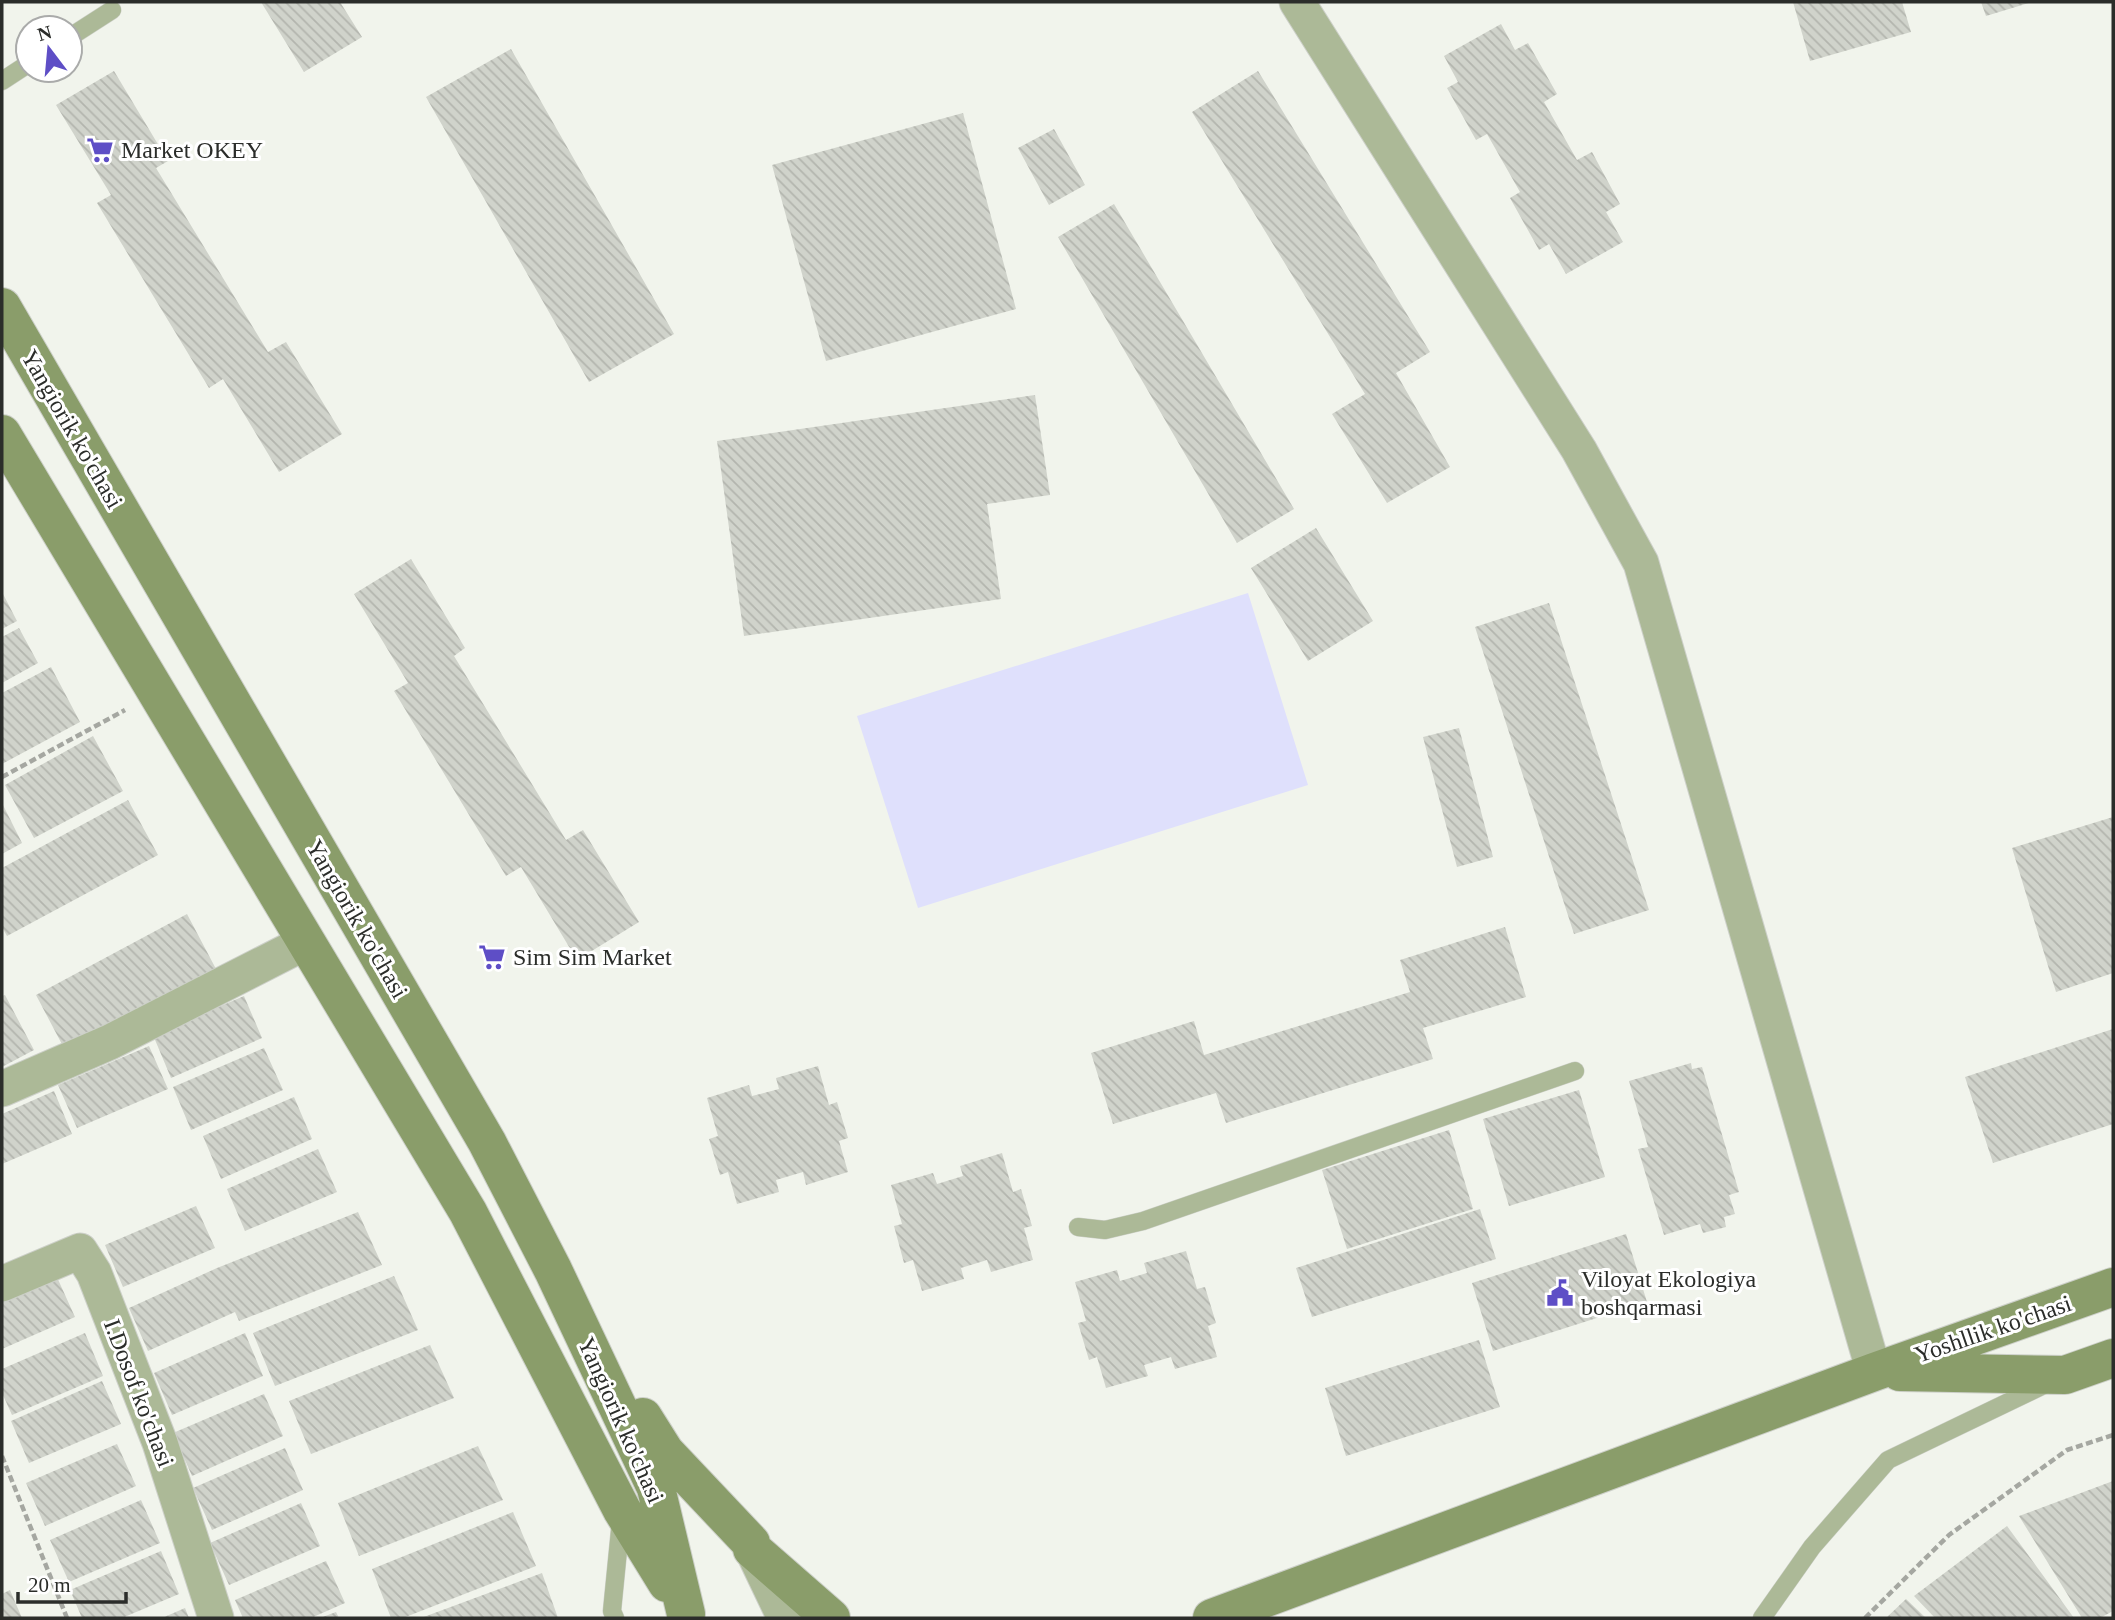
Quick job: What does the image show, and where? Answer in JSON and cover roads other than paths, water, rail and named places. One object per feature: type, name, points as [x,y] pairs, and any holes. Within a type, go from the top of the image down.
[{"type":"main road","name":"Yangiorik ko'chasi","points":[[2,307],[487,1142],[553,1270],[656,1488],[687,1616]]},
{"type":"main road","name":"Yangiorik ko'chasi","points":[[2,434],[467,1212],[622,1510],[687,1616]]},
{"type":"main road","points":[[148,679],[190,633]]},
{"type":"main road","points":[[553,1270],[665,1452],[751,1543],[752,1549],[831,1618]]},
{"type":"main road","name":"Yoshllik ko'chasi","points":[[1212,1618],[1874,1372],[2113,1287]]},
{"type":"main road","points":[[1874,1372],[2065,1374],[2113,1358]]},
{"type":"street","points":[[1297,2],[1579,450],[1641,563],[1874,1372]]},
{"type":"street","points":[[2,1089],[110,1042],[306,942]]},
{"type":"street","name":"I.Dosof ko'chasi","points":[[2,1284],[80,1251],[94,1273],[160,1443],[216,1618]]},
{"type":"street","points":[[752,1549],[785,1618]]},
{"type":"lane","points":[[84,28],[112,10]]},
{"type":"lane","points":[[1078,1227],[1105,1230],[1143,1221],[1575,1071]]},
{"type":"lane","points":[[1762,1618],[1812,1547],[1888,1460],[2065,1374]]},
{"type":"lane","points":[[615,1618],[612,1611],[622,1510]]},
{"type":"place","name":"Market OKEY","points":[[100,150]]},
{"type":"place","name":"Sim Sim Market","points":[[492,957]]},
{"type":"place","name":"Viloyat Ekologiya boshqarmasi","points":[[1560,1293]]}]
